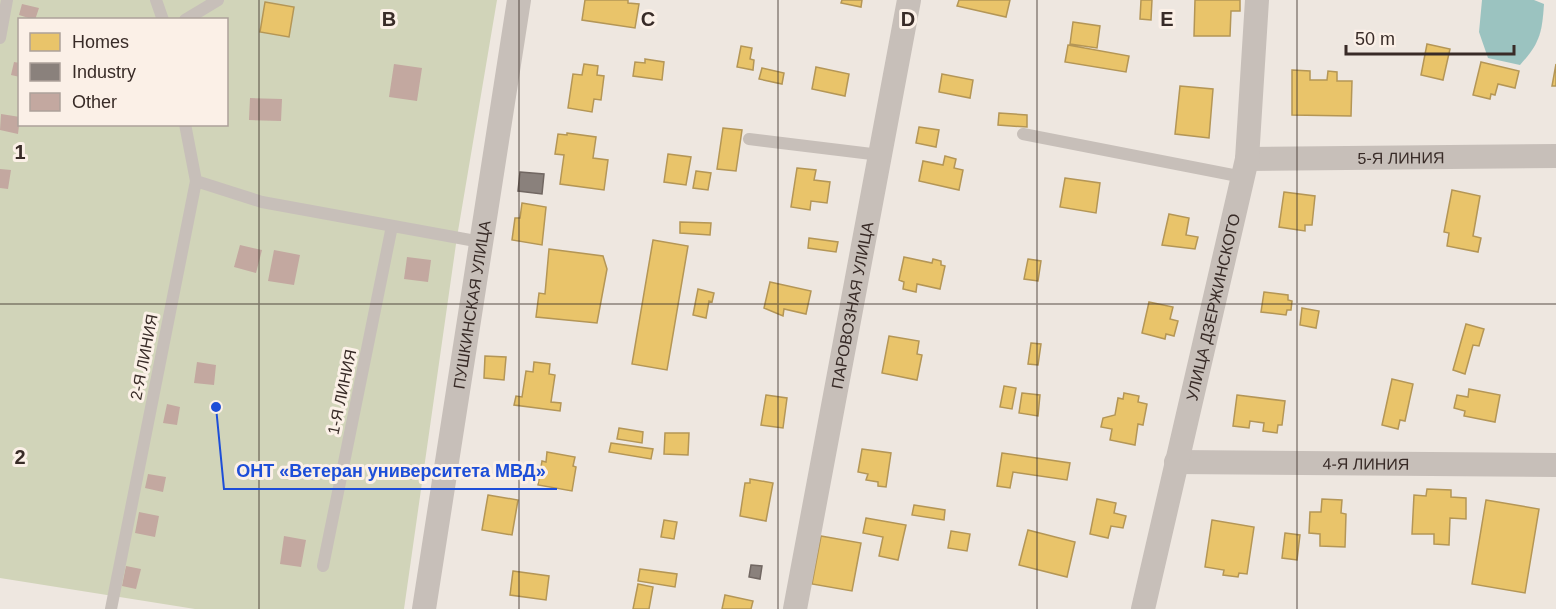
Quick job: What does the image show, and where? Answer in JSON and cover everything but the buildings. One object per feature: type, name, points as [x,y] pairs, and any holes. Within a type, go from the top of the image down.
[{"type":"street","name":"ПУШКИНСКАЯ УЛИЦА","points":[[424,609],[519,0]]},
{"type":"street","name":"ПАРОВОЗНАЯ УЛИЦА","points":[[795,609],[909,0]]},
{"type":"street","name":"УЛИЦА ДЗЕРЖИНСКОГО","points":[[1143,609],[1245,168],[1257,0]]},
{"type":"street","name":"5-Я ЛИНИЯ","points":[[1245,168],[1556,156]]},
{"type":"street","name":"4-Я ЛИНИЯ","points":[[1176,462],[1556,465]]},
{"type":"lane","points":[[0,38],[7,0]]},
{"type":"lane","points":[[156,0],[162,18]]},
{"type":"lane","points":[[188,18],[218,0]]},
{"type":"lane","name":"2-Я ЛИНИЯ","points":[[111,609],[196,182],[185,126]]},
{"type":"lane","points":[[1023,134],[1245,168]]},
{"type":"lane","points":[[749,139],[880,155]]},
{"type":"lane","points":[[196,182],[262,201],[481,242]]},
{"type":"lane","name":"1-Я ЛИНИЯ","points":[[323,566],[392,226]]},
{"type":"green space","points":[[0,0],[497,0],[457,237],[404,609],[195,609],[0,578]]},
{"type":"water","points":[[1482,0],[1534,0],[1544,4],[1539,37],[1520,65],[1488,58],[1479,32]]},
{"type":"place","name":"ОНТ «Ветеран университета МВД»","points":[[216,407]]}]
